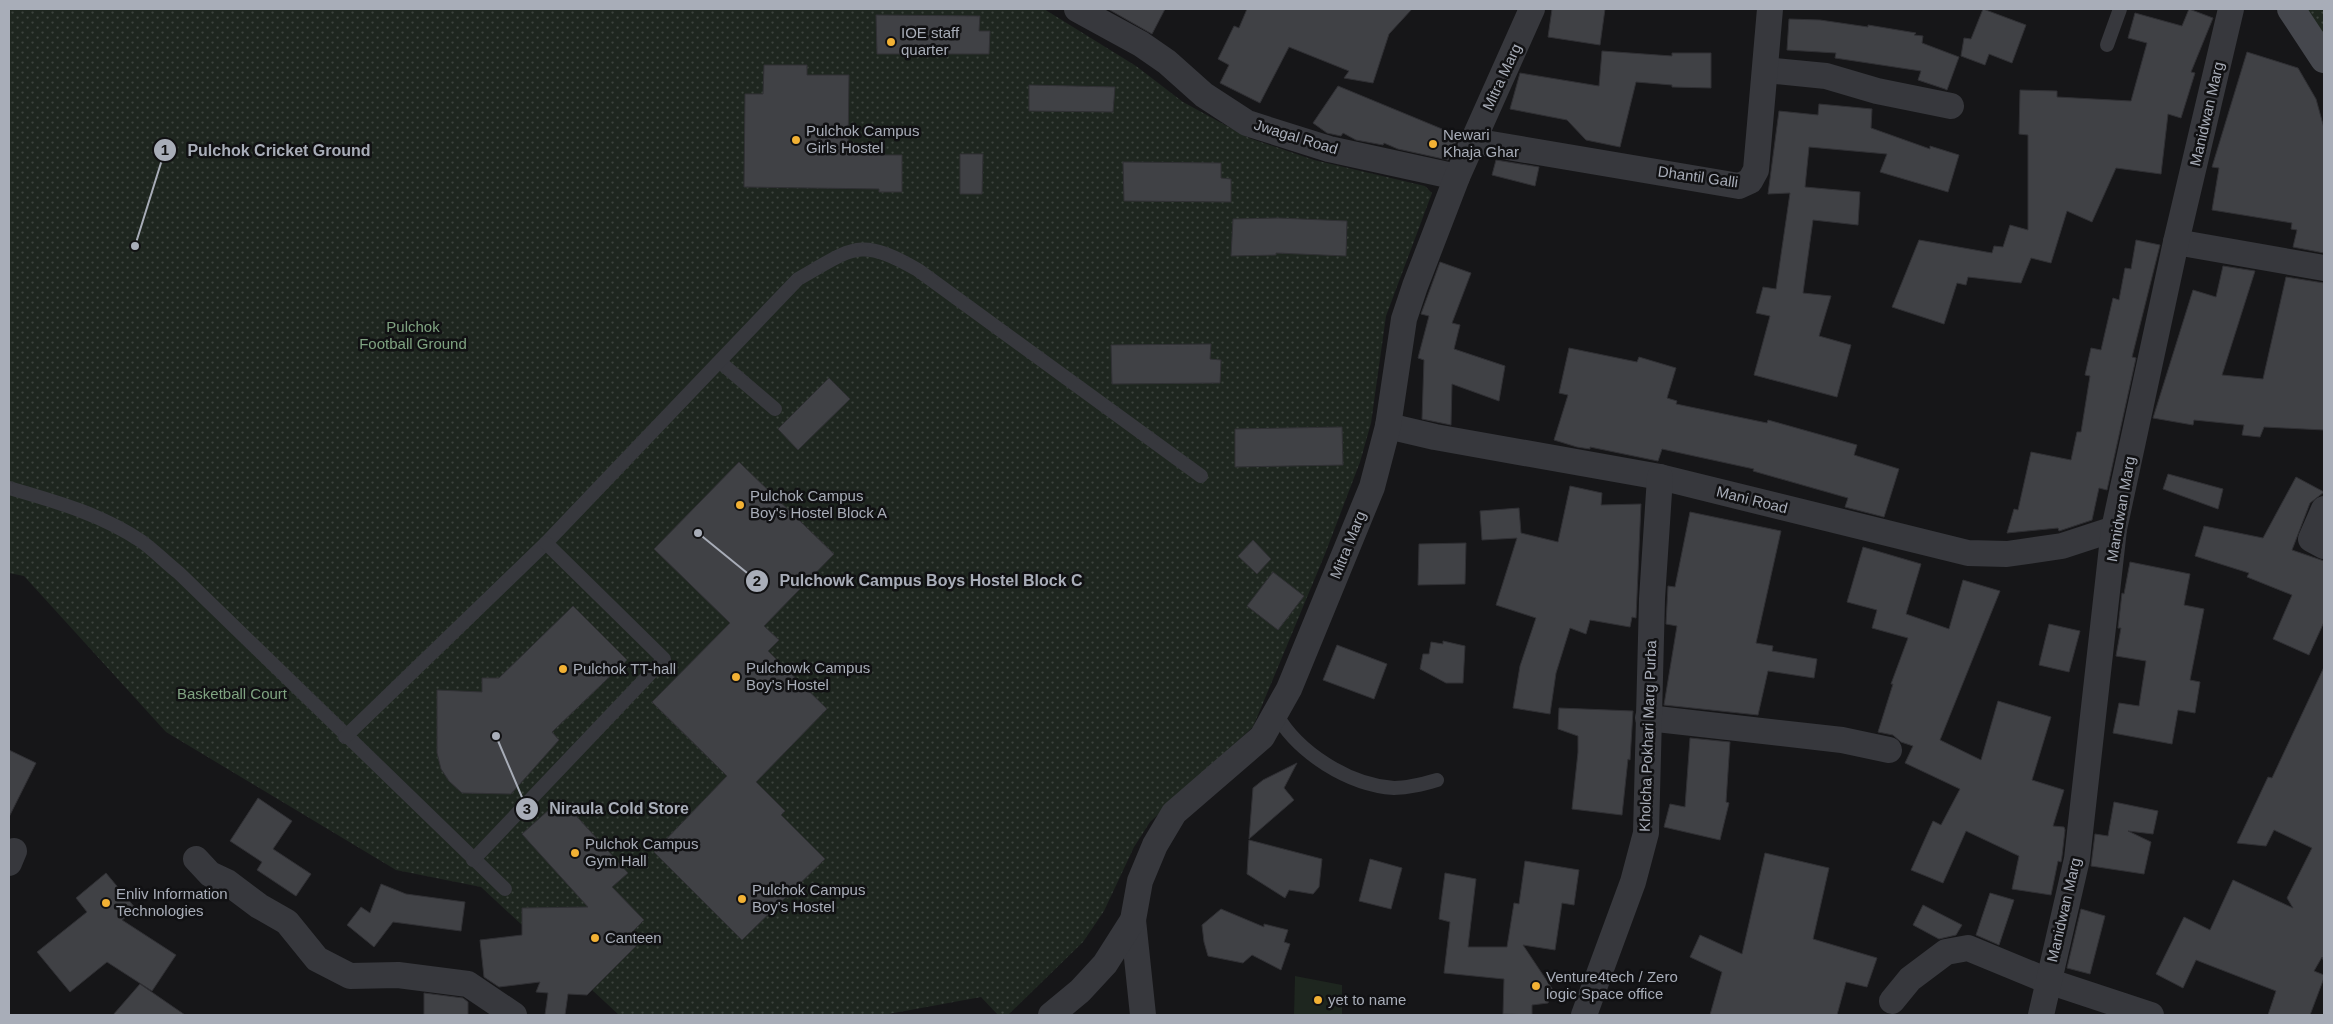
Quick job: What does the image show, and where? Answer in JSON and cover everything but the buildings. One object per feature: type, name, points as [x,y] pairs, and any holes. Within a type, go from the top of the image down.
[{"type":"main road","points":[[2291,9],[2324,59]]},
{"type":"street","name":"Jwagal Road","points":[[1077,9],[1141,44],[1167,62],[1204,95],[1247,123],[1329,149],[1457,177]]},
{"type":"street","name":"Mitra Marg","points":[[1050,1015],[1080,991],[1105,964],[1133,920],[1140,881],[1155,845],[1174,813],[1262,737],[1288,689],[1372,487],[1388,426],[1404,319],[1414,286],[1457,177],[1532,9]]},
{"type":"street","name":"Dhantil Galli","points":[[1473,141],[1739,186],[1750,181],[1756,170],[1770,9]]},
{"type":"street","name":"Manidwan Marg","points":[[2041,1015],[2077,859],[2114,529],[2176,242],[2231,9]]},
{"type":"street","points":[[1765,70],[1826,76],[1877,91],[1951,106]]},
{"type":"street","points":[[2176,242],[2324,268]]},
{"type":"street","name":"Mani Road","points":[[1388,426],[1435,438],[1660,477],[1968,553],[2007,554],[2062,546],[2114,529]]},
{"type":"street","name":"Kholcha Pokhari Marg Purba","points":[[1584,1015],[1633,882],[1646,833],[1648,718],[1660,477]]},
{"type":"street","points":[[2324,509],[2311,539],[2324,546]]},
{"type":"street","points":[[1648,718],[1842,740],[1890,750]]},
{"type":"street","points":[[196,859],[210,874],[227,882],[259,906],[287,922],[317,959],[350,976],[398,975],[468,984],[514,1015]]},
{"type":"street","points":[[1133,920],[1142,1015]]},
{"type":"street","points":[[1892,1001],[1910,979],[1946,952],[1968,948],[2048,981],[2151,1015]]},
{"type":"lane","points":[[2107,45],[2120,9]]},
{"type":"lane","points":[[346,737],[546,543],[798,279],[839,255],[856,249],[874,249],[918,270],[1201,476]]},
{"type":"lane","points":[[720,362],[775,409]]},
{"type":"lane","points":[[9,488],[49,499],[97,517],[141,541],[179,573],[346,737],[505,889]]},
{"type":"lane","points":[[473,860],[664,659],[546,543]]},
{"type":"lane","points":[[1276,714],[1284,729],[1300,744],[1350,777],[1373,785],[1396,788],[1415,786],[1436,780]]},
{"type":"green space","name":"Pulchok Football Ground","points":[[9,9],[1044,9],[1136,66],[1183,102],[1249,138],[1314,160],[1425,186],[1432,193],[1386,316],[1371,423],[1360,462],[1325,554],[1253,727],[1150,822],[1134,847],[1104,911],[1083,942],[1008,1015],[998,1015],[981,997],[883,1015],[619,1015],[481,887],[396,870],[166,732],[24,576],[9,573]]},
{"type":"green space","points":[[2303,9],[2324,9],[2324,41]]},
{"type":"green space","name":"yet to name","points":[[1295,976],[1342,985],[1342,1015],[1294,1015]]},
{"type":"place","name":"IOE staff quarter","points":[[891,42]]},
{"type":"place","name":"Pulchok Campus Girls Hostel","points":[[796,140]]},
{"type":"place","name":"Newari Khaja Ghar","points":[[1433,144]]},
{"type":"place","name":"Pulchok Cricket Ground","points":[[135,246]]},
{"type":"place","name":"Pulchok Campus Boy's Hostel Block A","points":[[740,505]]},
{"type":"place","name":"Pulchowk Campus Boys Hostel Block C","points":[[698,533]]},
{"type":"place","name":"Pulchok TT-hall","points":[[563,669]]},
{"type":"place","name":"Pulchowk Campus Boy's Hostel","points":[[736,677]]},
{"type":"place","name":"Niraula Cold Store","points":[[496,736]]},
{"type":"place","name":"Pulchok Campus Gym Hall","points":[[575,853]]},
{"type":"place","name":"Pulchok Campus Boy's Hostel","points":[[742,899]]},
{"type":"place","name":"Enliv Information Technologies","points":[[106,903]]},
{"type":"place","name":"Canteen","points":[[595,938]]},
{"type":"place","name":"Venture4tech / Zero logic Space office","points":[[1536,986]]},
{"type":"place","name":"yet to name","points":[[1318,1000]]},
{"type":"park label","name":"Basketball Court","points":[[232,694]]}]
